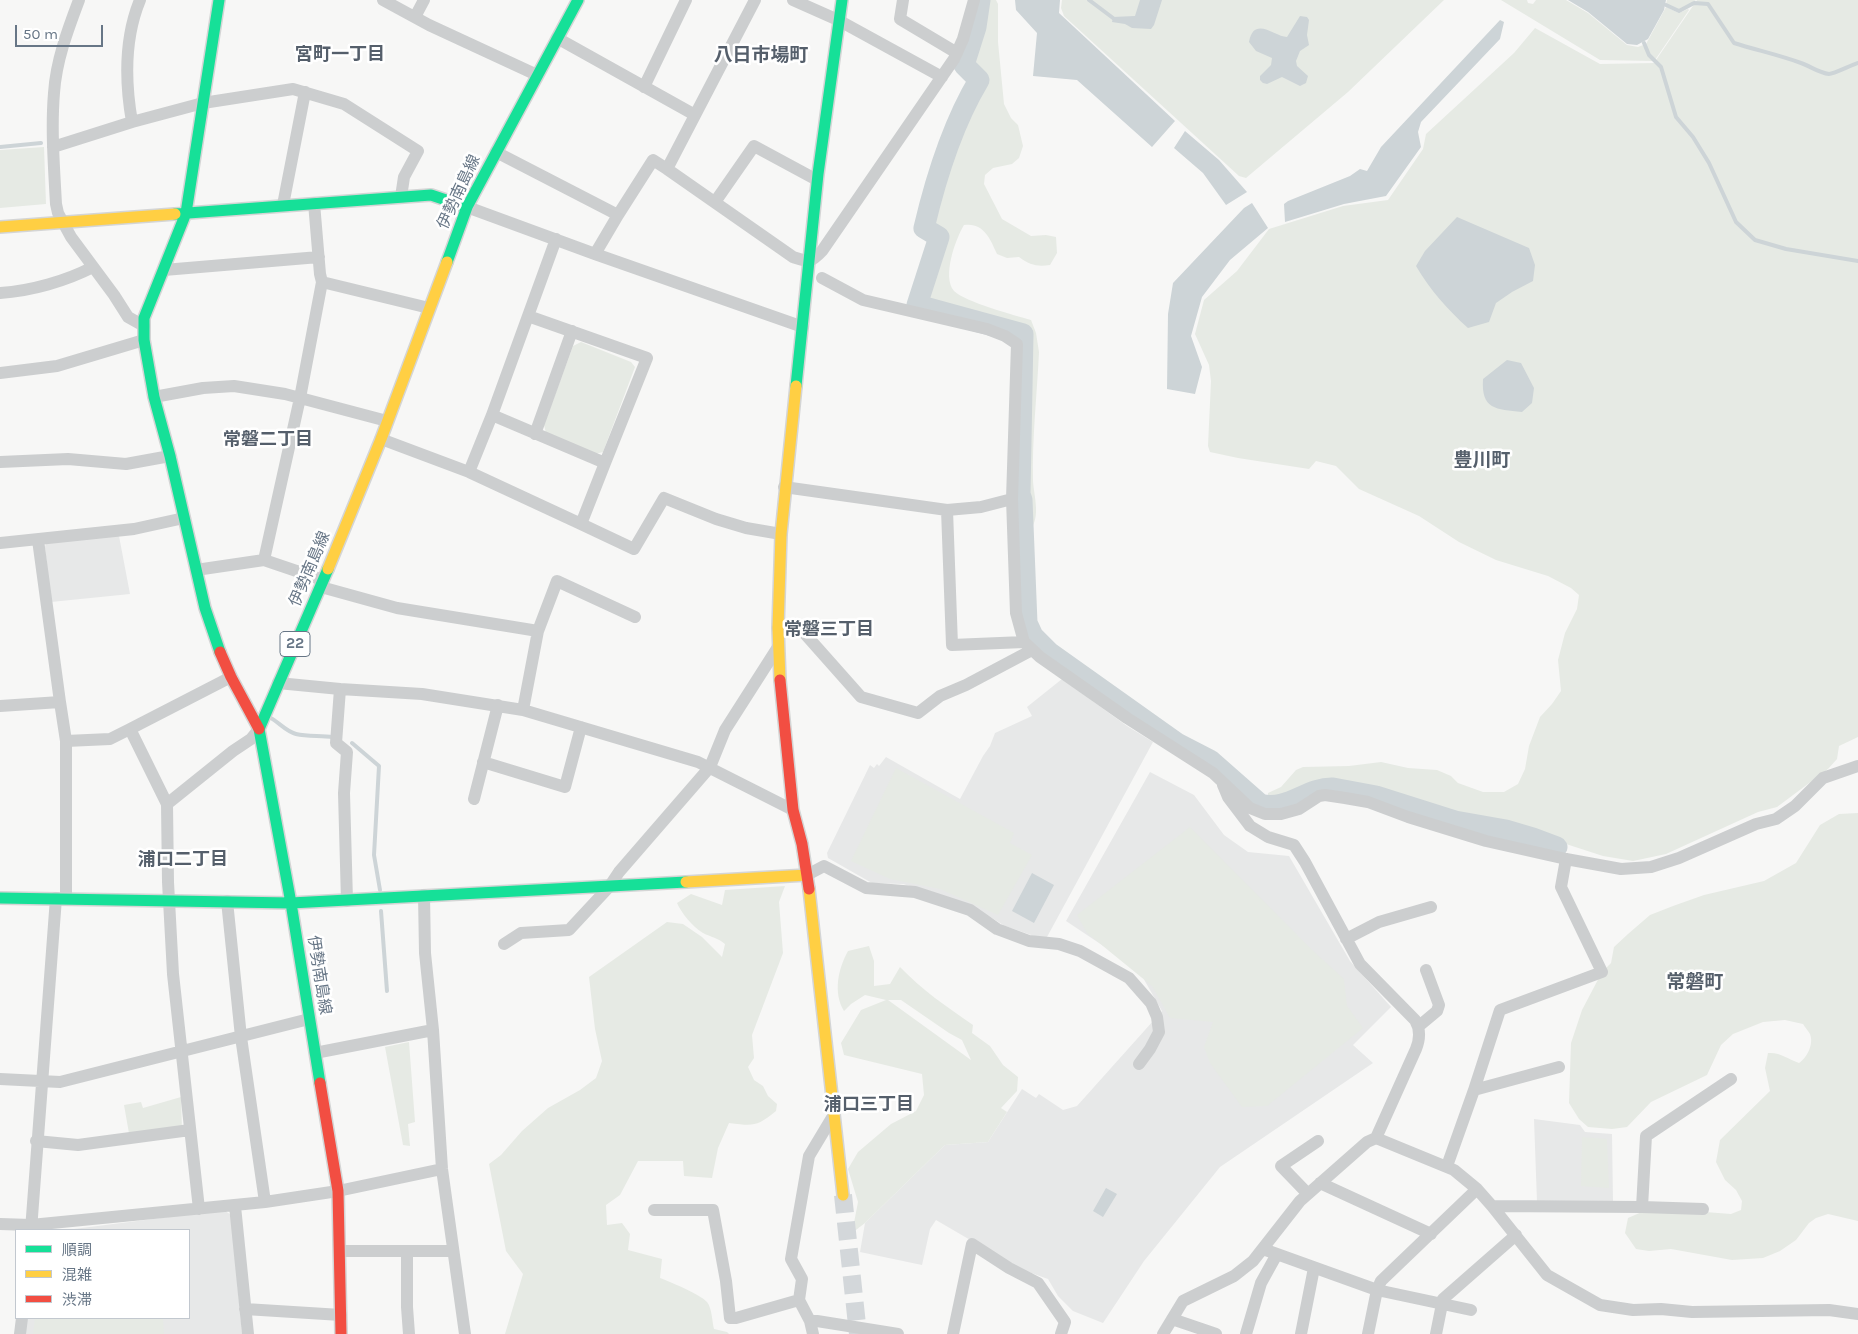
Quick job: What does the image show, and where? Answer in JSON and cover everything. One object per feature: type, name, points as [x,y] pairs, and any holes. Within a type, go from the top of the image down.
[{"type":"street","points":[[79,0],[63,48],[54,92],[53,147],[56,204],[71,237],[128,317],[144,326]]},
{"type":"street","points":[[132,122],[129,102],[128,53],[132,23],[140,0]]},
{"type":"street","points":[[167,804],[251,738],[259,728],[218,648],[205,608],[170,456],[154,396],[144,340],[144,318],[186,213],[219,0]]},
{"type":"street","points":[[383,0],[537,74]]},
{"type":"street","points":[[415,17],[424,0]]},
{"type":"street","name":"伊勢南島線","points":[[341,1334],[338,1190],[291,903],[259,728],[322,584],[381,439],[467,207],[578,0]]},
{"type":"street","points":[[644,87],[686,0]]},
{"type":"street","points":[[667,169],[755,0]]},
{"type":"street","points":[[793,0],[838,20],[942,78]]},
{"type":"street","points":[[842,0],[817,180],[803,327],[784,487],[778,647],[793,810],[802,844],[807,875],[843,1195]]},
{"type":"street","points":[[903,0],[900,19],[957,52]]},
{"type":"street","points":[[596,254],[653,160],[793,256],[808,262],[814,260],[942,78],[957,52],[974,0]]},
{"type":"street","points":[[557,38],[695,115]]},
{"type":"street","points":[[53,147],[132,122],[203,103],[293,89],[344,104],[418,151],[404,177],[401,197]]},
{"type":"street","points":[[283,205],[305,92]]},
{"type":"street","points":[[715,202],[754,146],[817,180]]},
{"type":"street","points":[[496,152],[618,215]]},
{"type":"street","points":[[0,227],[431,195],[803,327]]},
{"type":"street","points":[[264,560],[300,398],[322,282],[314,203]]},
{"type":"street","points":[[469,472],[492,415],[556,239]]},
{"type":"street","points":[[164,270],[319,257]]},
{"type":"street","points":[[0,293],[16,292],[44,285],[93,267]]},
{"type":"street","points":[[822,278],[863,300],[987,330],[1005,336],[1016,344],[1012,499],[1016,613],[1028,646],[1127,718],[1221,780],[1250,808],[1265,814],[1291,812],[1325,795],[1368,802],[1408,818],[1566,860],[1621,869],[1651,867],[1679,858],[1756,824],[1776,819],[1795,806],[1823,778],[1856,766],[1858,754]]},
{"type":"street","points":[[322,282],[429,308]]},
{"type":"street","points":[[528,316],[647,358],[581,524]]},
{"type":"street","points":[[536,434],[572,331]]},
{"type":"street","points":[[0,373],[57,366],[144,340]]},
{"type":"street","points":[[154,396],[203,388],[234,386],[300,398],[387,421]]},
{"type":"street","points":[[492,415],[605,463]]},
{"type":"street","points":[[381,439],[469,472],[634,549],[664,498],[716,519],[746,528],[781,534]]},
{"type":"street","points":[[0,462],[68,459],[126,464],[170,456]]},
{"type":"street","points":[[784,487],[947,510],[981,507],[1012,499]]},
{"type":"street","points":[[947,510],[952,645],[1028,646]]},
{"type":"street","points":[[0,543],[134,529],[184,518]]},
{"type":"street","points":[[31,1228],[41,1082],[61,898],[66,741],[38,540]]},
{"type":"street","points":[[196,570],[264,560],[322,584],[397,608],[538,631]]},
{"type":"street","points":[[523,710],[538,631],[557,581],[635,616]]},
{"type":"street","points":[[778,628],[798,626],[861,697],[918,713],[940,696],[966,685],[1028,646]]},
{"type":"street","points":[[504,944],[521,933],[569,930],[609,887],[618,872],[710,767],[725,730],[778,647]]},
{"type":"street","points":[[66,741],[110,739],[231,676]]},
{"type":"street","points":[[278,683],[340,690],[422,694],[523,710],[698,762],[793,810]]},
{"type":"street","points":[[340,690],[336,743],[347,752],[344,793],[347,901]]},
{"type":"street","points":[[0,706],[60,702]]},
{"type":"street","points":[[474,799],[498,705]]},
{"type":"street","points":[[483,762],[565,787],[581,727]]},
{"type":"street","points":[[130,729],[167,804],[173,974],[199,1209]]},
{"type":"street","points":[[1221,780],[1228,797],[1250,826],[1268,837],[1294,845],[1360,964],[1394,997],[1419,1026],[1420,1034],[1416,1049],[1376,1138]]},
{"type":"street","points":[[1448,1166],[1500,1010],[1602,972],[1561,886],[1566,860]]},
{"type":"street","points":[[0,898],[291,903],[347,901],[424,895],[609,887],[807,875],[824,866],[866,888],[915,892],[970,910],[997,929],[1029,941],[1059,944],[1080,951],[1129,978],[1151,1003],[1157,1016],[1159,1032],[1139,1064]]},
{"type":"street","points":[[424,895],[425,953],[433,1030],[442,1169],[465,1334]]},
{"type":"street","points":[[226,901],[241,1037],[265,1202]]},
{"type":"street","points":[[1346,939],[1379,922],[1431,907]]},
{"type":"street","points":[[1419,1026],[1437,1011],[1439,1005],[1426,970]]},
{"type":"street","points":[[0,1079],[60,1082],[309,1019]]},
{"type":"street","points":[[315,1053],[433,1030]]},
{"type":"street","points":[[1474,1090],[1559,1067]]},
{"type":"street","points":[[1642,1207],[1646,1136],[1731,1079]]},
{"type":"street","points":[[811,1328],[799,1300],[802,1279],[791,1258],[810,1156],[833,1116]]},
{"type":"street","points":[[36,1141],[78,1146],[190,1130]]},
{"type":"street","points":[[1163,1334],[1184,1301],[1234,1276],[1253,1261],[1308,1194],[1366,1142],[1376,1138],[1448,1166],[1477,1189],[1547,1275],[1600,1304],[1632,1310],[1661,1309],[1692,1312],[1829,1310],[1858,1314]]},
{"type":"street","points":[[1308,1194],[1281,1166],[1318,1140]]},
{"type":"street","points":[[0,1224],[31,1228],[235,1206],[338,1190],[442,1169]]},
{"type":"street","points":[[1320,1183],[1431,1234]]},
{"type":"street","points":[[1368,1334],[1377,1290],[1381,1281],[1477,1189]]},
{"type":"street","points":[[235,1206],[248,1334]]},
{"type":"street","points":[[1492,1206],[1703,1209]]},
{"type":"street","points":[[654,1210],[713,1210],[726,1280],[730,1318],[736,1318],[799,1300]]},
{"type":"street","points":[[1436,1334],[1443,1299],[1516,1235]]},
{"type":"street","points":[[953,1334],[972,1244],[1009,1268],[1038,1283],[1065,1322],[1061,1334]]},
{"type":"street","points":[[1263,1249],[1377,1290],[1471,1310]]},
{"type":"street","points":[[340,1251],[453,1251]]},
{"type":"street","points":[[407,1251],[409,1334]]},
{"type":"street","points":[[1246,1334],[1261,1283],[1277,1254]]},
{"type":"street","points":[[1300,1334],[1314,1268]]},
{"type":"street","points":[[245,1309],[341,1314]]},
{"type":"street","points":[[1172,1318],[1216,1334]]},
{"type":"street","points":[[20,1334],[22,1319]]},
{"type":"street","points":[[811,1328],[816,1321],[898,1334]]},
{"type":"shaded area","points":[[985,0],[996,0],[998,4],[998,42],[1004,104],[1011,118],[1018,125],[1023,146],[1019,158],[1012,164],[993,168],[985,175],[984,184],[1002,219],[1031,236],[1046,235],[1056,237],[1057,253],[1050,265],[1045,266],[1034,265],[1019,257],[1007,258],[997,254],[985,232],[976,226],[964,225],[951,258],[949,277],[954,291],[960,295],[990,308],[1031,320],[1036,333],[1039,352],[1033,481],[1036,513],[1030,530],[1025,522],[1022,478],[1025,333],[920,304],[942,235],[927,227],[956,132],[982,79],[968,67],[968,63],[980,27]]},
{"type":"shaded area","points":[[1015,0],[1060,0],[1059,13],[1175,121],[1152,147],[1077,80],[1033,76],[1037,33],[1016,10]]},
{"type":"shaded area","points":[[1062,0],[1444,0],[1348,92],[1246,178],[1239,176],[1064,16],[1061,8]]},
{"type":"shaded area","points":[[1140,0],[1162,0],[1151,29],[1132,28],[1125,24],[1112,22],[1113,17],[1135,16]]},
{"type":"shaded area","points":[[1501,0],[1527,0],[1528,3],[1533,4],[1536,0],[1566,0],[1588,13],[1627,45],[1638,47],[1643,45],[1653,61],[1600,60]]},
{"type":"shaded area","points":[[1568,0],[1666,0],[1664,10],[1648,39],[1637,45],[1627,44],[1588,12]]},
{"type":"shaded area","points":[[1667,0],[1696,0],[1679,10],[1666,4]]},
{"type":"shaded area","points":[[1697,0],[1858,0],[1858,737],[1839,746],[1837,759],[1828,769],[1777,807],[1758,812],[1666,854],[1633,861],[1603,856],[1529,832],[1446,814],[1366,790],[1318,784],[1276,800],[1268,798],[1268,793],[1281,787],[1296,770],[1303,767],[1349,766],[1381,762],[1408,768],[1437,770],[1451,776],[1458,783],[1483,792],[1504,792],[1518,784],[1525,769],[1529,746],[1540,717],[1561,691],[1558,660],[1565,633],[1577,609],[1579,595],[1571,588],[1548,576],[1496,560],[1459,542],[1419,516],[1359,489],[1336,466],[1316,461],[1309,469],[1210,452],[1208,446],[1211,381],[1209,365],[1195,334],[1204,300],[1237,271],[1269,229],[1343,206],[1388,200],[1423,149],[1426,134],[1514,53],[1535,28],[1600,64],[1654,63]]},
{"type":"shaded area","points":[[1666,7],[1679,13],[1689,10],[1655,60],[1650,55],[1646,44]]},
{"type":"shaded area","points":[[1300,16],[1307,17],[1309,20],[1307,35],[1309,45],[1300,51],[1296,61],[1297,66],[1308,76],[1306,83],[1300,86],[1282,77],[1267,84],[1263,83],[1260,80],[1260,76],[1271,65],[1272,58],[1256,51],[1249,42],[1252,34],[1255,30],[1265,29],[1287,37]]},
{"type":"shaded area","points":[[1500,20],[1504,22],[1500,39],[1421,122],[1418,132],[1421,147],[1386,196],[1344,204],[1285,222],[1284,204],[1288,201],[1350,176],[1360,169],[1367,171],[1381,147]]},
{"type":"shaded area","points":[[1185,131],[1219,160],[1247,192],[1226,205],[1203,173],[1174,148]]},
{"type":"shaded area","points":[[44,147],[46,204],[0,208],[0,150]]},
{"type":"shaded area","points":[[1252,203],[1268,228],[1230,260],[1202,297],[1191,336],[1202,367],[1195,394],[1167,389],[1168,314],[1173,283],[1244,208]]},
{"type":"shaded area","points":[[1457,217],[1529,248],[1535,265],[1533,281],[1496,303],[1489,322],[1468,328],[1440,299],[1416,266],[1425,251]]},
{"type":"shaded area","points":[[581,342],[631,362],[635,367],[603,452],[595,454],[546,433],[544,425],[573,346]]},
{"type":"shaded area","points":[[1507,360],[1521,363],[1534,388],[1532,403],[1522,412],[1492,406],[1485,397],[1483,379]]},
{"type":"shaded area","points":[[119,536],[130,594],[51,602],[46,543]]},
{"type":"shaded area","points":[[1062,679],[1127,726],[1153,742],[1047,937],[1037,937],[1005,926],[972,906],[933,893],[903,884],[872,883],[828,858],[827,853],[870,765],[874,768],[877,764],[879,766],[886,757],[960,799],[990,746],[995,733],[1032,716],[1027,707]]},
{"type":"shaded area","points":[[896,768],[1014,833],[1010,843],[1032,855],[998,915],[940,889],[890,879],[851,861]]},
{"type":"shaded area","points":[[1150,772],[1194,795],[1224,835],[1248,852],[1289,856],[1350,961],[1391,1007],[1353,1045],[1373,1063],[1220,1167],[1144,1261],[1103,1323],[1073,1311],[1058,1296],[1048,1279],[1020,1269],[936,1220],[930,1229],[922,1265],[860,1252],[865,1223],[945,1145],[988,1142],[1022,1089],[1036,1098],[1039,1094],[1063,1110],[1077,1106],[1162,1011],[1138,969],[1066,921]]},
{"type":"shaded area","points":[[1858,813],[1858,1221],[1828,1214],[1816,1218],[1809,1223],[1796,1240],[1780,1251],[1763,1258],[1732,1260],[1671,1249],[1649,1251],[1636,1249],[1625,1233],[1628,1218],[1644,1211],[1692,1211],[1731,1214],[1741,1210],[1742,1201],[1736,1190],[1725,1180],[1716,1162],[1720,1140],[1770,1091],[1765,1068],[1768,1053],[1780,1055],[1799,1063],[1805,1058],[1809,1050],[1811,1038],[1803,1024],[1785,1020],[1763,1022],[1733,1034],[1721,1045],[1707,1075],[1651,1102],[1627,1127],[1612,1129],[1588,1127],[1579,1119],[1569,1103],[1571,1043],[1582,1010],[1602,972],[1611,963],[1614,947],[1650,915],[1704,895],[1764,881],[1796,863],[1820,825],[1839,814]]},
{"type":"shaded area","points":[[1190,827],[1312,950],[1344,979],[1347,1006],[1363,1028],[1267,1106],[1242,1107],[1210,1063],[1204,1047],[1213,1022],[1170,1018],[1152,986],[1087,933],[1077,915]]},
{"type":"shaded area","points":[[1032,873],[1054,885],[1034,923],[1012,911]]},
{"type":"shaded area","points":[[785,886],[779,902],[783,953],[752,1035],[754,1058],[748,1067],[754,1080],[763,1086],[768,1096],[777,1104],[776,1111],[759,1123],[744,1125],[729,1123],[718,1148],[712,1178],[684,1176],[683,1161],[638,1161],[620,1195],[606,1205],[607,1225],[622,1223],[630,1234],[628,1250],[662,1259],[660,1278],[685,1288],[707,1302],[714,1329],[729,1334],[505,1334],[523,1274],[506,1251],[489,1164],[501,1155],[522,1131],[548,1108],[580,1090],[596,1078],[602,1061],[595,1029],[589,977],[667,922],[683,924],[702,937],[722,957],[725,944],[695,927],[677,903],[691,894],[722,905],[725,890]]},
{"type":"shaded area","points":[[869,946],[874,961],[874,986],[890,984],[900,967],[926,991],[973,1025],[972,1033],[990,1046],[1003,1065],[1018,1077],[1017,1091],[1001,1108],[1007,1112],[988,1142],[945,1145],[865,1223],[852,1233],[858,1202],[848,1169],[858,1152],[891,1124],[916,1111],[924,1095],[922,1074],[844,1055],[841,1043],[861,1010],[886,1000],[865,995],[844,1011],[839,997],[838,981],[839,973],[848,951]],"holes":[[[888,1000],[901,1000],[962,1040],[971,1060]]]},
{"type":"shaded area","points":[[409,1042],[415,1122],[408,1124],[410,1146],[403,1145],[385,1047]]},
{"type":"shaded area","points":[[181,1097],[182,1130],[130,1139],[124,1105],[141,1102],[143,1108]]},
{"type":"shaded area","points":[[1534,1119],[1580,1125],[1585,1132],[1612,1134],[1613,1202],[1537,1202]]},
{"type":"shaded area","points":[[1582,1137],[1607,1139],[1609,1188],[1581,1186]]},
{"type":"shaded area","points":[[1106,1188],[1117,1194],[1103,1217],[1093,1211]]},
{"type":"shaded area","points":[[224,1210],[231,1215],[242,1334],[23,1334],[25,1319],[190,1319],[190,1229],[74,1229]]},
{"type":"shaded area","points":[[35,1319],[163,1319],[164,1334],[33,1334]]},
{"type":"waterway","points":[[980,0],[976,27],[964,65],[979,80],[953,133],[934,190],[924,228],[939,237],[917,305],[1023,334],[1020,494],[1022,500],[1027,623],[1033,636],[1049,652],[1177,743],[1210,760],[1260,804],[1279,805],[1314,791],[1333,788],[1376,796],[1455,821],[1506,830],[1557,847]]},
{"type":"waterway","points":[[1089,0],[1113,18]]},
{"type":"waterway","points":[[1666,5],[1679,11],[1694,3],[1708,4],[1734,43],[1793,60],[1822,72],[1831,74],[1858,63]]},
{"type":"waterway","points":[[1644,43],[1649,55],[1661,67],[1676,117],[1693,137],[1709,163],[1736,222],[1755,240],[1786,249],[1858,261]]},
{"type":"waterway","points":[[0,147],[41,143]]},
{"type":"waterway","points":[[269,717],[296,734],[333,737]]},
{"type":"waterway","points":[[352,743],[379,766],[374,855],[380,890]]},
{"type":"waterway","points":[[381,911],[387,991]]},
{"type":"tunnel","points":[[843,1195],[858,1334]]},
{"type":"traffic: fast","points":[[219,0],[186,213],[144,318],[144,340],[154,397],[170,456],[205,608],[220,652]]},
{"type":"traffic: fast","points":[[447,262],[467,207],[578,0]]},
{"type":"traffic: fast","points":[[796,386],[818,174],[842,0]]},
{"type":"traffic: fast","points":[[175,214],[431,195],[467,207]]},
{"type":"traffic: fast","points":[[320,1083],[291,903],[259,729],[328,569]]},
{"type":"traffic: fast","points":[[0,898],[291,903],[686,882]]},
{"type":"traffic: slow","points":[[0,227],[175,214]]},
{"type":"traffic: slow","points":[[328,569],[381,439],[447,262]]},
{"type":"traffic: slow","points":[[780,680],[778,628],[781,534],[796,386]]},
{"type":"traffic: slow","points":[[686,882],[807,875]]},
{"type":"traffic: slow","points":[[809,889],[843,1195]]},
{"type":"traffic: jam","points":[[220,652],[259,729]]},
{"type":"traffic: jam","points":[[780,680],[793,810],[802,844],[809,889]]},
{"type":"traffic: jam","points":[[320,1083],[338,1191],[341,1334]]},
{"type":"district","name":"宮町一丁目","points":[[340,55]]},
{"type":"district","name":"八日市場町","points":[[761,56]]},
{"type":"district","name":"常磐二丁目","points":[[268,440]]},
{"type":"district","name":"豊川町","points":[[1482,461]]},
{"type":"district","name":"常磐三丁目","points":[[829,630]]},
{"type":"district","name":"浦口二丁目","points":[[183,860]]},
{"type":"district","name":"常磐町","points":[[1695,983]]},
{"type":"district","name":"浦口三丁目","points":[[869,1105]]}]
